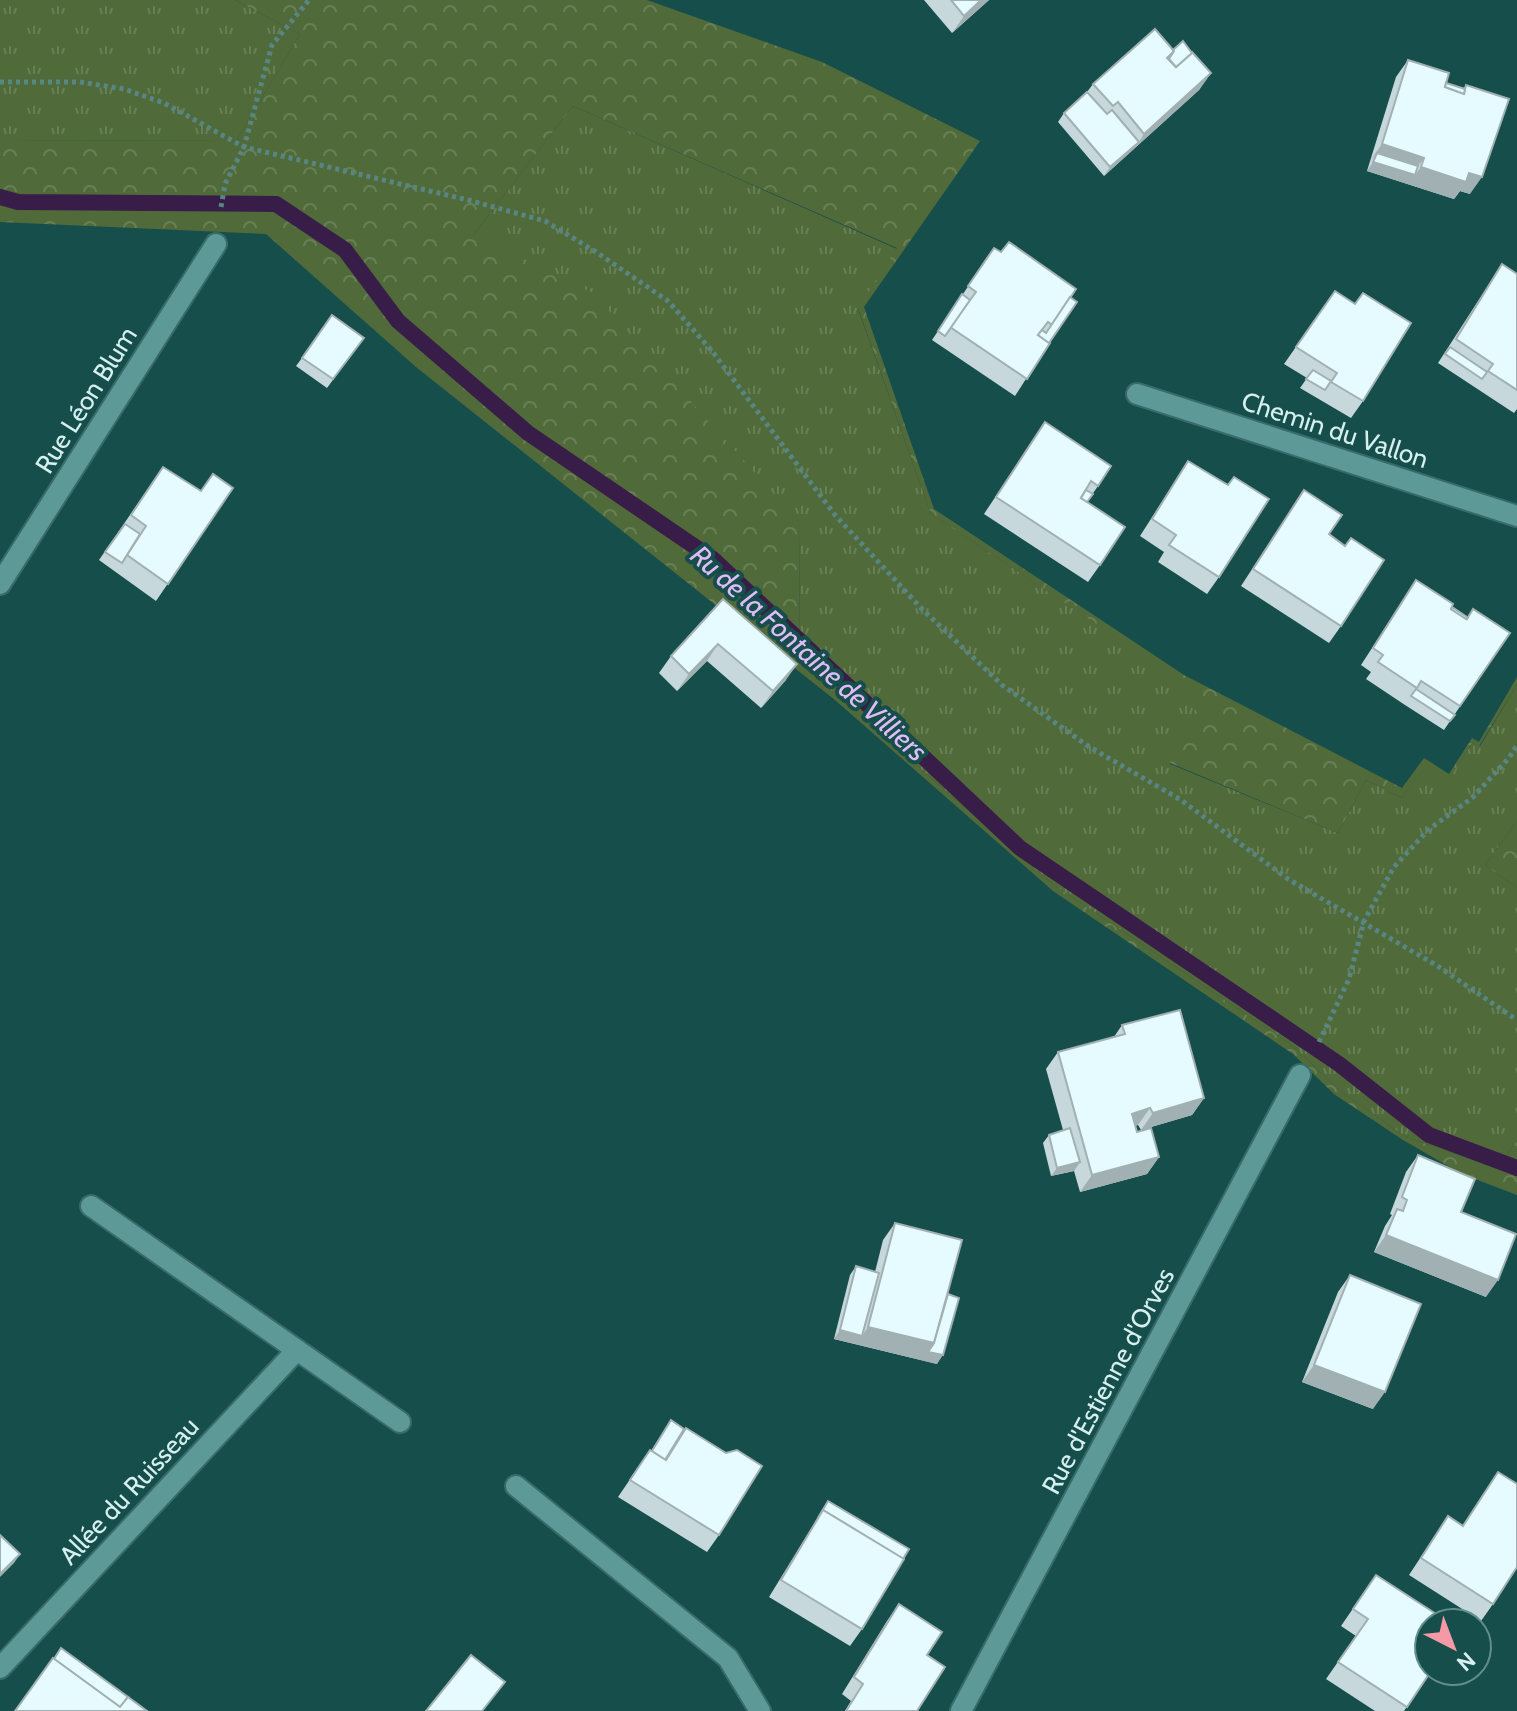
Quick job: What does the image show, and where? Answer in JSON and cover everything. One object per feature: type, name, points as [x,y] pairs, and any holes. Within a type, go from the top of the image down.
[{"type":"street","name":"Rue Léon Blum","points":[[0,584],[216,244]]},
{"type":"street","name":"Chemin du Vallon","points":[[1137,394],[1517,516]]},
{"type":"street","name":"Rue d'Estienne d'Orves","points":[[961,1711],[1300,1075]]},
{"type":"street","points":[[91,1206],[400,1422]]},
{"type":"street","name":"Allée du Ruisseau","points":[[0,1668],[297,1350]]},
{"type":"street","points":[[516,1486],[728,1658],[760,1711]]},
{"type":"path","points":[[225,184],[244,147],[272,45],[309,0]]},
{"type":"path","points":[[0,82],[80,82],[124,89],[164,103],[244,147],[545,221],[668,301],[712,351],[835,515],[921,608],[1002,685],[1088,746],[1181,800],[1288,879],[1436,965],[1517,1020]]},
{"type":"path","points":[[1326,1029],[1349,979],[1364,921],[1394,867],[1428,830],[1472,798],[1517,745]]},
{"type":"green space","points":[[0,0],[235,0],[300,34],[236,141],[0,140]]},
{"type":"green space","points":[[235,0],[647,0],[822,62],[980,141],[864,307],[934,509],[1184,675],[1402,788],[1424,758],[1449,774],[1472,738],[1479,742],[1517,677],[1517,685],[1479,746],[1473,742],[1448,781],[1425,767],[1402,798],[1366,780],[1338,833],[1170,763],[1202,694],[931,514],[858,308],[897,248],[573,106],[474,234],[593,293],[799,522],[800,664],[1054,885],[1293,1046],[1339,1090],[1406,1137],[1498,1168],[1517,1140],[1517,1195],[1462,1174],[1403,1140],[1334,1094],[1293,1054],[1053,891],[835,700],[416,367],[266,234],[0,222],[0,140],[236,141],[300,34]]},
{"type":"green space","points":[[573,106],[897,249],[858,309],[931,514],[1203,694],[1170,764],[1338,833],[1366,780],[1402,798],[1425,766],[1448,780],[1473,742],[1480,746],[1517,685],[1517,821],[1485,865],[1517,888],[1517,1140],[1498,1168],[1406,1137],[1339,1090],[1293,1046],[1054,885],[800,664],[799,522],[474,234]]},
{"type":"green space","points":[[1517,821],[1517,888],[1485,865]]},
{"type":"building","points":[[951,0],[981,0],[964,16]]},
{"type":"building","points":[[1155,29],[1174,51],[1167,58],[1176,67],[1192,52],[1211,73],[1144,134],[1118,102],[1113,106],[1093,84]]},
{"type":"building","points":[[1183,41],[1192,53],[1176,67],[1169,59]]},
{"type":"building","points":[[1408,60],[1449,73],[1445,87],[1464,94],[1466,85],[1509,99],[1482,177],[1469,173],[1466,182],[1421,167],[1424,158],[1382,144]]},
{"type":"building","points":[[1446,83],[1465,89],[1464,94],[1445,87]]},
{"type":"building","points":[[1087,92],[1107,114],[1112,110],[1139,142],[1110,167],[1064,113]]},
{"type":"building","points":[[1377,153],[1418,166],[1415,175],[1373,162]]},
{"type":"building","points":[[1009,242],[1076,289],[1052,325],[1048,322],[1038,335],[1050,343],[1027,379],[950,327],[976,292],[968,286],[994,248],[1001,252]]},
{"type":"building","points":[[1502,264],[1517,274],[1517,390],[1488,371],[1493,364],[1456,339]]},
{"type":"building","points":[[1335,291],[1355,304],[1363,293],[1411,323],[1363,401],[1331,382],[1337,373],[1296,347]]},
{"type":"building","points":[[962,294],[970,300],[945,336],[938,331]]},
{"type":"building","points":[[1070,297],[1077,302],[1049,343],[1038,335],[1042,330],[1046,333]]},
{"type":"building","points":[[332,315],[364,338],[333,379],[302,358]]},
{"type":"building","points":[[1450,347],[1487,372],[1482,379],[1445,354]]},
{"type":"building","points":[[1313,370],[1331,381],[1325,390],[1306,379]]},
{"type":"building","points":[[1045,422],[1111,466],[1098,486],[1091,481],[1081,498],[1125,527],[1100,565],[996,497]]},
{"type":"building","points":[[1188,461],[1228,485],[1234,477],[1269,499],[1219,577],[1169,545],[1176,535],[1152,519]]},
{"type":"building","points":[[163,467],[201,491],[213,474],[233,488],[168,584],[127,555],[146,526],[131,515]]},
{"type":"building","points":[[1086,490],[1093,494],[1087,502],[1081,498]]},
{"type":"building","points":[[1304,490],[1342,515],[1329,534],[1345,546],[1351,538],[1384,560],[1341,626],[1253,569]]},
{"type":"building","points":[[125,524],[140,534],[122,563],[105,552]]},
{"type":"building","points":[[1416,580],[1453,604],[1451,609],[1467,619],[1473,609],[1510,633],[1460,706],[1421,681],[1417,688],[1378,662],[1383,655],[1373,648]]},
{"type":"building","points":[[723,599],[797,664],[773,691],[718,644],[689,674],[671,656]]},
{"type":"building","points":[[1416,689],[1455,715],[1450,721],[1411,696]]},
{"type":"building","points":[[1180,1010],[1204,1098],[1153,1113],[1150,1108],[1132,1114],[1137,1132],[1151,1128],[1159,1157],[1092,1175],[1058,1052],[1125,1034],[1122,1025]]},
{"type":"building","points":[[1070,1128],[1080,1162],[1057,1168],[1049,1135]]},
{"type":"building","points":[[1418,1155],[1475,1179],[1461,1212],[1516,1234],[1498,1280],[1386,1235],[1397,1209],[1403,1211],[1407,1200],[1402,1197]]},
{"type":"building","points":[[895,1223],[962,1240],[934,1343],[868,1327]]},
{"type":"building","points":[[856,1266],[879,1273],[862,1336],[840,1330]]},
{"type":"building","points":[[1350,1275],[1421,1304],[1385,1392],[1314,1365]]},
{"type":"building","points":[[948,1294],[959,1298],[943,1355],[928,1352],[934,1343]]},
{"type":"building","points":[[671,1420],[684,1429],[665,1460],[652,1451]]},
{"type":"building","points":[[686,1428],[726,1453],[737,1450],[762,1466],[719,1535],[630,1480],[650,1450],[666,1460]]},
{"type":"building","points":[[1498,1472],[1517,1484],[1517,1567],[1493,1604],[1421,1558],[1448,1516],[1463,1526]]},
{"type":"building","points":[[828,1501],[909,1549],[903,1559],[823,1510],[818,1518]]},
{"type":"building","points":[[823,1510],[904,1559],[862,1629],[781,1580]]},
{"type":"building","points":[[0,1535],[20,1554],[0,1574]]},
{"type":"building","points":[[1376,1575],[1425,1607],[1413,1607],[1413,1687],[1420,1687],[1407,1707],[1338,1662],[1368,1619],[1353,1609]]},
{"type":"building","points":[[899,1604],[942,1632],[927,1655],[945,1667],[917,1711],[846,1711],[863,1684],[854,1677]]},
{"type":"building","points":[[61,1648],[128,1697],[120,1707],[54,1659]]},
{"type":"building","points":[[471,1655],[505,1682],[482,1711],[426,1711]]},
{"type":"building","points":[[53,1658],[120,1707],[128,1697],[147,1711],[15,1711]]},
{"type":"waterway","name":"Ru de la Fontaine de Villiers","points":[[0,197],[18,202],[276,204],[345,250],[398,321],[528,433],[713,559],[1020,848],[1339,1064],[1429,1135],[1517,1168]]}]
